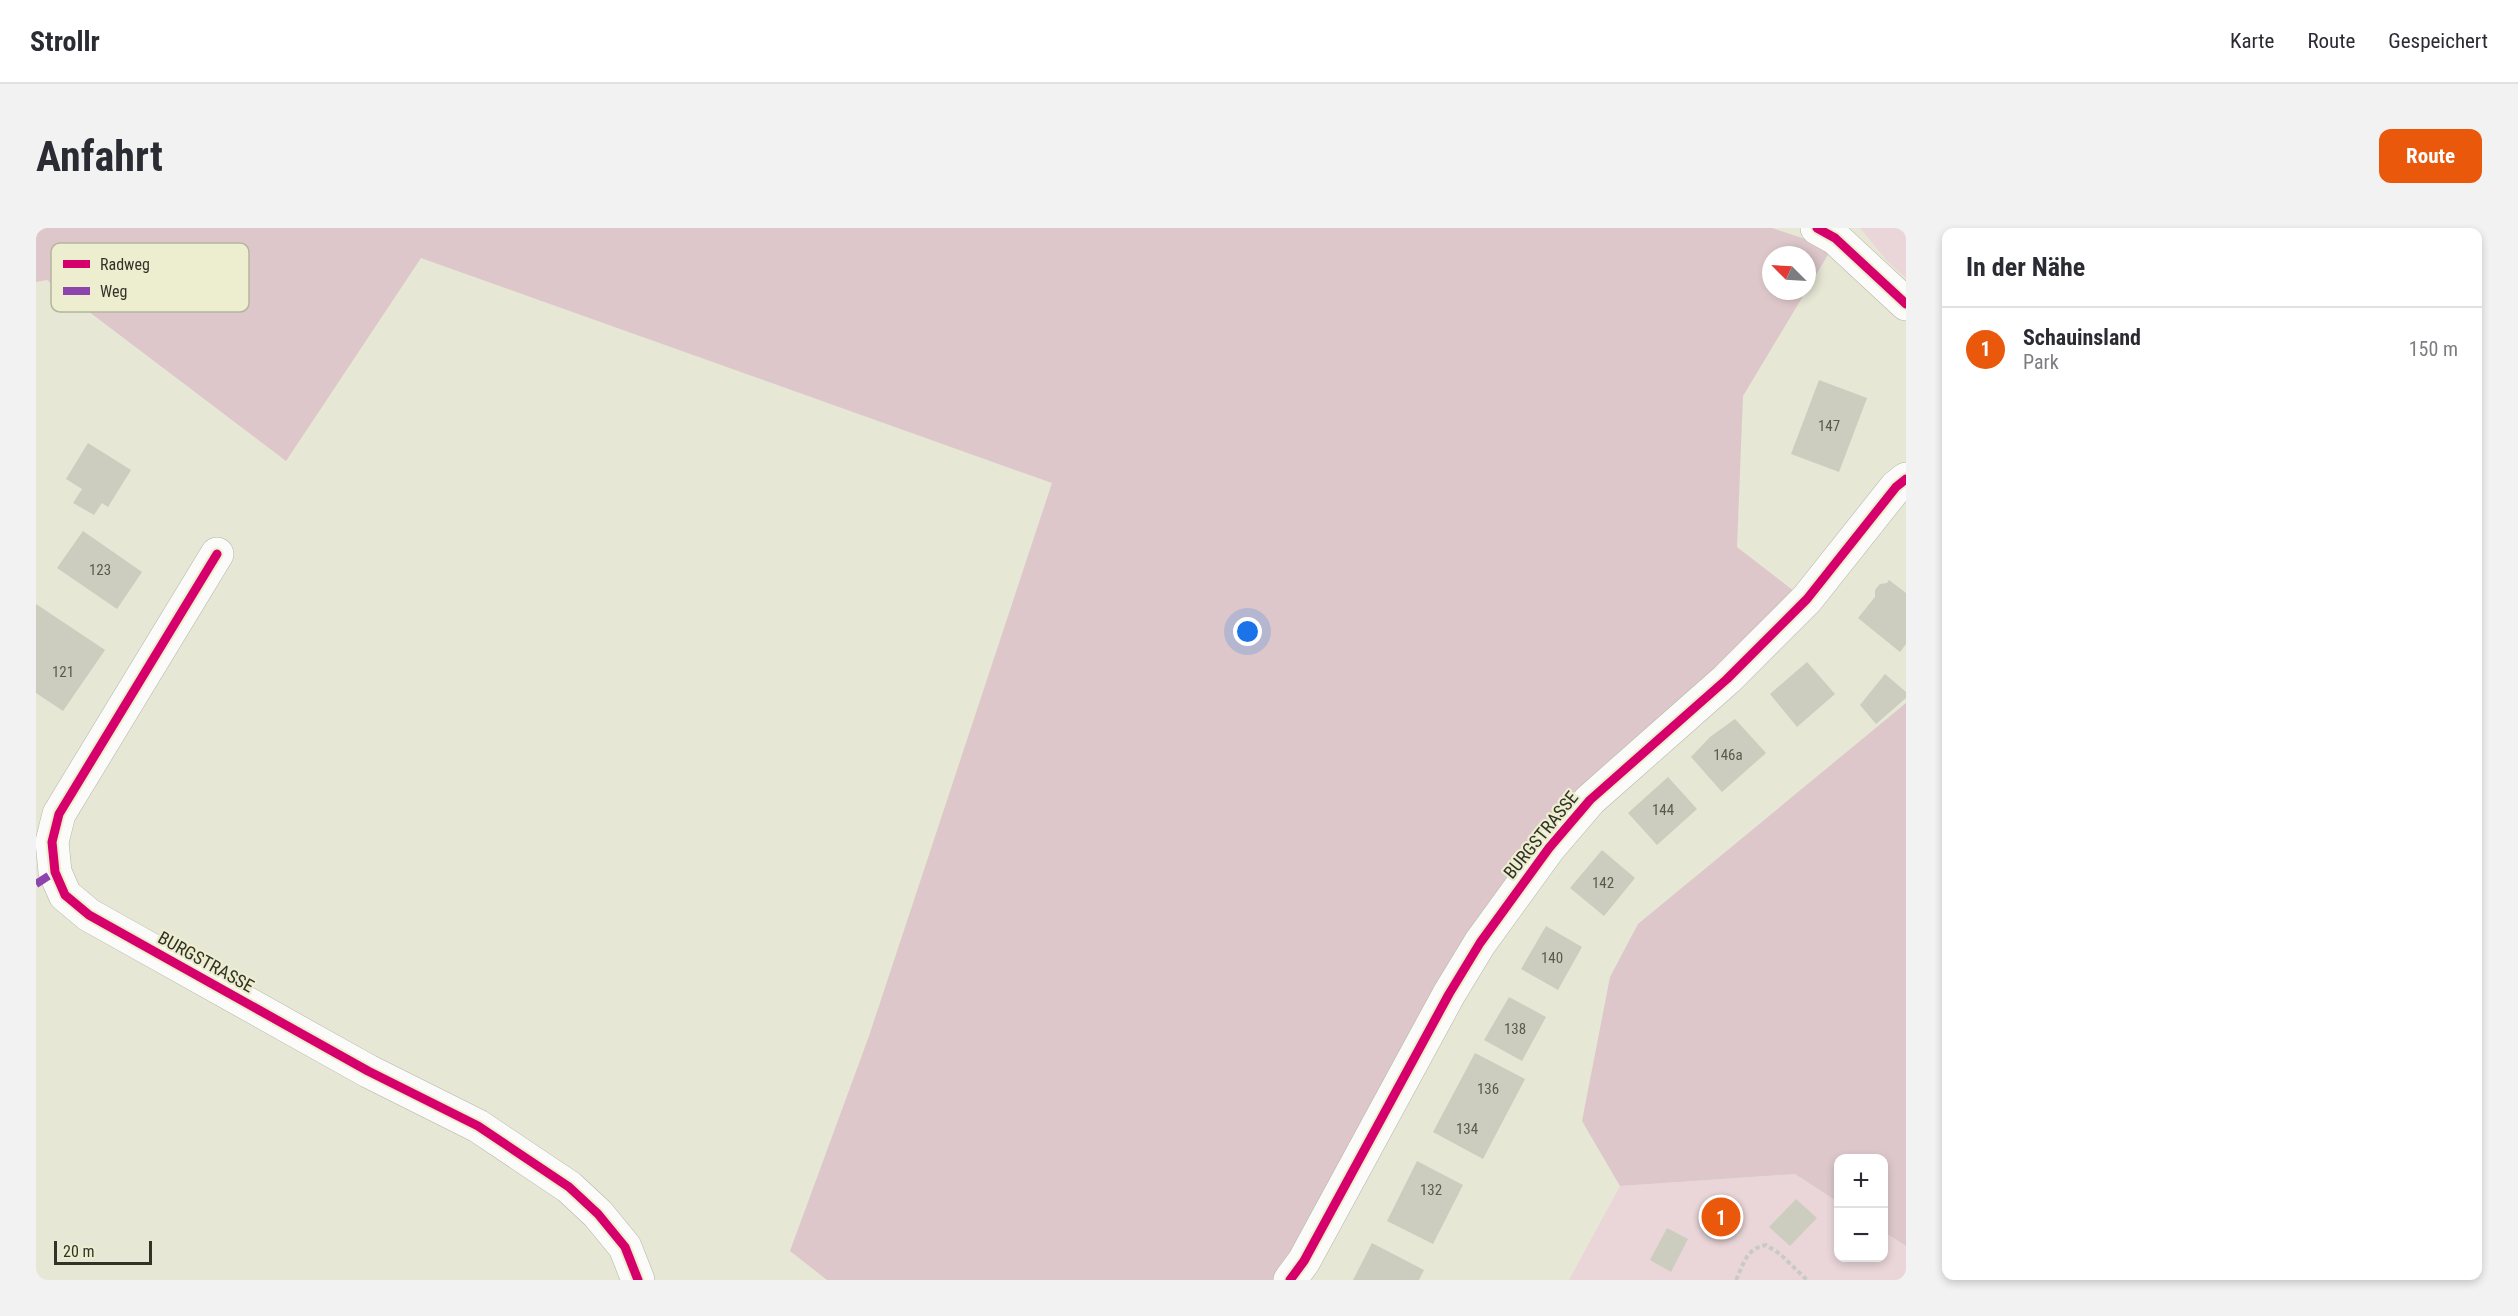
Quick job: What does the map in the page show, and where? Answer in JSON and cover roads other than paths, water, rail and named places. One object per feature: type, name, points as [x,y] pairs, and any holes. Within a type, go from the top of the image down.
[{"type":"street","points":[[1826,233],[1906,304]]},
{"type":"street","name":"BURGSTRASSE","points":[[1290,1280],[1304,1261],[1449,994],[1480,943],[1549,848],[1590,800],[1727,679],[1807,599],[1896,487],[1906,479]]},
{"type":"street","name":"BURGSTRASSE","points":[[217,554],[59,814],[52,842],[55,872],[65,895],[99,921],[368,1071],[478,1126],[569,1187],[598,1214],[625,1247],[638,1280]]},
{"type":"place","name":"Schauinsland","points":[[1721,1217]]}]
